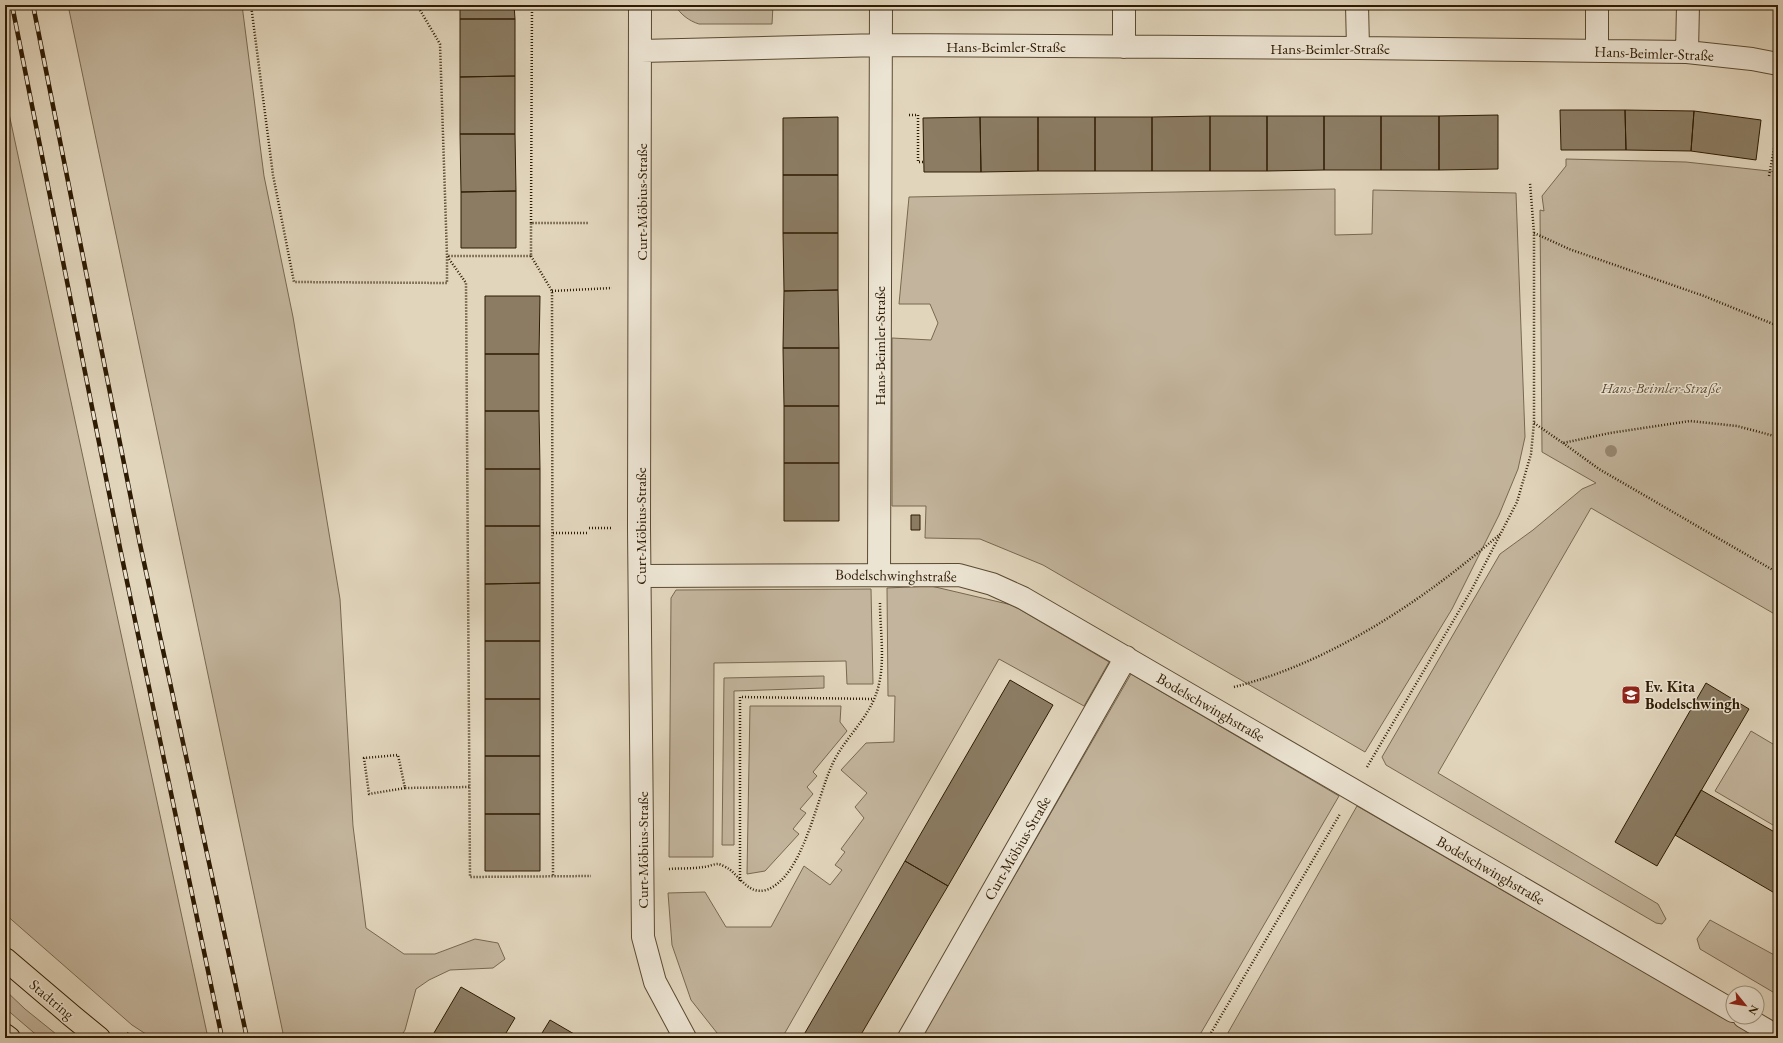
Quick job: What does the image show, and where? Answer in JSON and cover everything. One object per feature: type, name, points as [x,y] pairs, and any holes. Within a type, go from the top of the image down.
[{"type":"main road","name":"Stadtring","points":[[5,959],[99,1038]]},
{"type":"main road","points":[[5,1035],[9,1038]]},
{"type":"street","name":"Curt-Möbius-Straße","points":[[640,5],[643,937],[655,982],[685,1038]]},
{"type":"street","points":[[881,5],[881,45]]},
{"type":"street","points":[[1124,5],[1124,47]]},
{"type":"street","points":[[1357,5],[1358,48]]},
{"type":"street","points":[[1597,5],[1597,51]]},
{"type":"street","points":[[1687,52],[1688,5]]},
{"type":"street","name":"Hans-Beimler-Straße","points":[[879,574],[881,45]]},
{"type":"street","name":"Hans-Beimler-Straße","points":[[641,51],[881,45],[1358,48],[1687,52],[1752,59],[1778,64]]},
{"type":"street","name":"Bodelschwinghstraße","points":[[641,576],[879,574],[959,575],[992,584],[1023,598],[1126,657],[1725,1006]]},
{"type":"street","name":"Curt-Möbius-Straße","points":[[909,1038],[1126,657]]},
{"type":"street","points":[[1758,1025],[1778,1037]]},
{"type":"path","points":[[251,5],[273,175],[294,282],[447,283],[440,44],[417,5]]},
{"type":"path","points":[[532,5],[531,256],[552,291],[553,877]]},
{"type":"path","points":[[1769,176],[1778,127]]},
{"type":"path","points":[[918,157],[918,162],[923,162]]},
{"type":"path","points":[[1208,1038],[1472,588],[1517,502],[1525,479],[1531,454],[1534,423],[1534,233],[1530,183]]},
{"type":"path","points":[[531,224],[588,223]]},
{"type":"path","points":[[1534,233],[1569,249],[1704,296],[1778,326]]},
{"type":"path","points":[[447,256],[531,256]]},
{"type":"path","points":[[447,256],[466,284],[470,877],[591,876]]},
{"type":"path","points":[[552,291],[640,286]]},
{"type":"path","points":[[1563,443],[1610,433],[1690,421],[1737,426],[1778,438]]},
{"type":"path","points":[[1534,423],[1599,469],[1778,573]]},
{"type":"path","points":[[553,533],[589,533]]},
{"type":"path","points":[[1234,686],[1264,679],[1300,665],[1376,625],[1423,595],[1466,563],[1501,533]]},
{"type":"path","points":[[662,869],[702,868],[718,864],[729,869],[740,881],[752,889],[764,890],[774,886],[789,872],[800,853],[832,763],[867,716],[879,684],[881,664],[879,574]]},
{"type":"path","points":[[740,881],[740,698],[874,699]]},
{"type":"path","points":[[405,788],[398,755],[364,758],[369,794],[405,788],[470,787]]},
{"type":"path","points":[[124,1031],[135,1038]]},
{"type":"green space","points":[[68,5],[242,5],[264,176],[293,317],[340,599],[353,826],[366,928],[404,954],[435,954],[475,939],[498,943],[505,959],[493,968],[450,970],[429,980],[416,989],[405,1030],[400,1038],[284,1038]]},
{"type":"green space","points":[[675,5],[773,5],[772,24],[699,24],[685,17]]},
{"type":"green space","points":[[5,95],[208,1038],[152,1038],[132,1025],[5,914]]},
{"type":"green space","points":[[1566,159],[1686,162],[1778,172],[1778,616],[1591,508],[1438,773],[1658,904],[1666,919],[1662,924],[1656,923],[1386,765],[1382,757],[1500,554],[1533,530],[1582,489],[1596,483],[1542,452],[1540,210],[1544,211],[1542,196],[1566,166]]},
{"type":"green space","points":[[1335,189],[1335,235],[1372,234],[1373,190],[1516,193],[1525,437],[1518,469],[1499,515],[1452,609],[1365,752],[1043,565],[980,539],[925,538],[926,506],[892,506],[892,338],[931,340],[938,323],[930,304],[899,304],[909,197]]},
{"type":"green space","points":[[931,586],[1012,605],[1109,662],[1084,706],[999,659],[782,1038],[721,1038],[691,1000],[672,945],[668,893],[705,892],[726,927],[771,927],[804,866],[830,885],[842,870],[835,865],[845,852],[841,849],[864,818],[855,807],[867,793],[841,770],[866,743],[894,742],[895,696],[888,696],[887,588]]},
{"type":"green space","points":[[871,589],[873,684],[847,684],[846,661],[714,663],[713,857],[669,857],[671,598],[676,590]]},
{"type":"green space","points":[[1131,674],[1339,796],[1198,1038],[921,1038]]},
{"type":"green space","points":[[824,676],[824,688],[734,691],[734,845],[722,845],[724,678]]},
{"type":"green space","points":[[750,706],[841,706],[840,722],[847,731],[813,772],[817,776],[807,787],[813,794],[800,809],[806,813],[793,829],[799,834],[765,871],[747,874]]},
{"type":"green space","points":[[1751,731],[1778,747],[1778,828],[1715,791]]},
{"type":"green space","points":[[1357,806],[1725,1017],[1725,1025],[1739,1025],[1762,1038],[1225,1038]]},
{"type":"green space","points":[[1710,920],[1778,957],[1778,995],[1765,987],[1765,985],[1761,985],[1700,949],[1697,939]]},
{"type":"green space","points":[[5,990],[25,1009],[61,1038],[40,1038],[5,1008]]},
{"type":"building","points":[[460,5],[514,5],[515,19],[460,19]]},
{"type":"building","points":[[460,19],[515,19],[515,76],[460,77]]},
{"type":"building","points":[[515,76],[515,134],[460,134],[460,77]]},
{"type":"building","points":[[1560,110],[1625,110],[1626,150],[1561,150]]},
{"type":"building","points":[[1625,110],[1694,111],[1691,151],[1626,150]]},
{"type":"building","points":[[1694,111],[1761,120],[1756,160],[1691,151]]},
{"type":"building","points":[[1498,115],[1498,169],[1439,170],[1439,116]]},
{"type":"building","points":[[1210,116],[1267,116],[1267,171],[1210,171]]},
{"type":"building","points":[[1210,116],[1210,171],[1152,171],[1152,117]]},
{"type":"building","points":[[1267,116],[1324,116],[1324,170],[1267,171]]},
{"type":"building","points":[[1324,116],[1381,116],[1381,170],[1324,170]]},
{"type":"building","points":[[1381,116],[1439,116],[1439,170],[1381,170]]},
{"type":"building","points":[[838,117],[838,175],[783,175],[783,118]]},
{"type":"building","points":[[980,117],[1038,117],[1038,171],[981,172]]},
{"type":"building","points":[[980,117],[981,172],[924,172],[923,118]]},
{"type":"building","points":[[1038,117],[1095,117],[1095,171],[1038,171]]},
{"type":"building","points":[[1095,117],[1152,117],[1152,171],[1095,171]]},
{"type":"building","points":[[460,134],[515,134],[516,191],[461,192]]},
{"type":"building","points":[[783,175],[838,175],[838,233],[783,233]]},
{"type":"building","points":[[516,191],[516,248],[461,248],[461,192]]},
{"type":"building","points":[[783,233],[838,233],[838,290],[784,291]]},
{"type":"building","points":[[838,290],[839,348],[783,348],[784,291]]},
{"type":"building","points":[[485,296],[540,296],[539,354],[485,354]]},
{"type":"building","points":[[783,348],[839,348],[839,406],[784,406]]},
{"type":"building","points":[[485,354],[539,354],[539,411],[485,411]]},
{"type":"building","points":[[784,406],[839,406],[839,463],[784,463]]},
{"type":"building","points":[[485,411],[539,411],[540,469],[485,469]]},
{"type":"building","points":[[784,463],[839,463],[839,521],[784,521]]},
{"type":"building","points":[[485,469],[540,469],[540,526],[485,526]]},
{"type":"building","points":[[911,515],[920,515],[920,530],[911,530]]},
{"type":"building","points":[[485,526],[540,526],[540,583],[485,584]]},
{"type":"building","points":[[540,583],[540,641],[485,641],[485,584]]},
{"type":"building","points":[[485,641],[540,641],[540,699],[485,699]]},
{"type":"building","points":[[1010,680],[1053,705],[948,886],[905,861]]},
{"type":"building","points":[[1706,683],[1749,709],[1657,866],[1615,842]]},
{"type":"building","points":[[485,699],[540,699],[540,756],[485,756]]},
{"type":"building","points":[[485,756],[540,756],[540,814],[485,814]]},
{"type":"building","points":[[1701,790],[1778,834],[1778,895],[1675,835]]},
{"type":"building","points":[[485,814],[540,814],[540,871],[485,871]]},
{"type":"building","points":[[905,861],[948,886],[859,1038],[802,1038]]},
{"type":"building","points":[[461,987],[515,1018],[503,1038],[431,1038]]},
{"type":"building","points":[[550,1020],[581,1038],[539,1038]]},
{"type":"railway","points":[[12,5],[120,548],[222,1038]]},
{"type":"railway","points":[[33,5],[140,544],[247,1038]]},
{"type":"place","name":"Ev. Kita Bodelschwingh","points":[[1631,695]]}]
